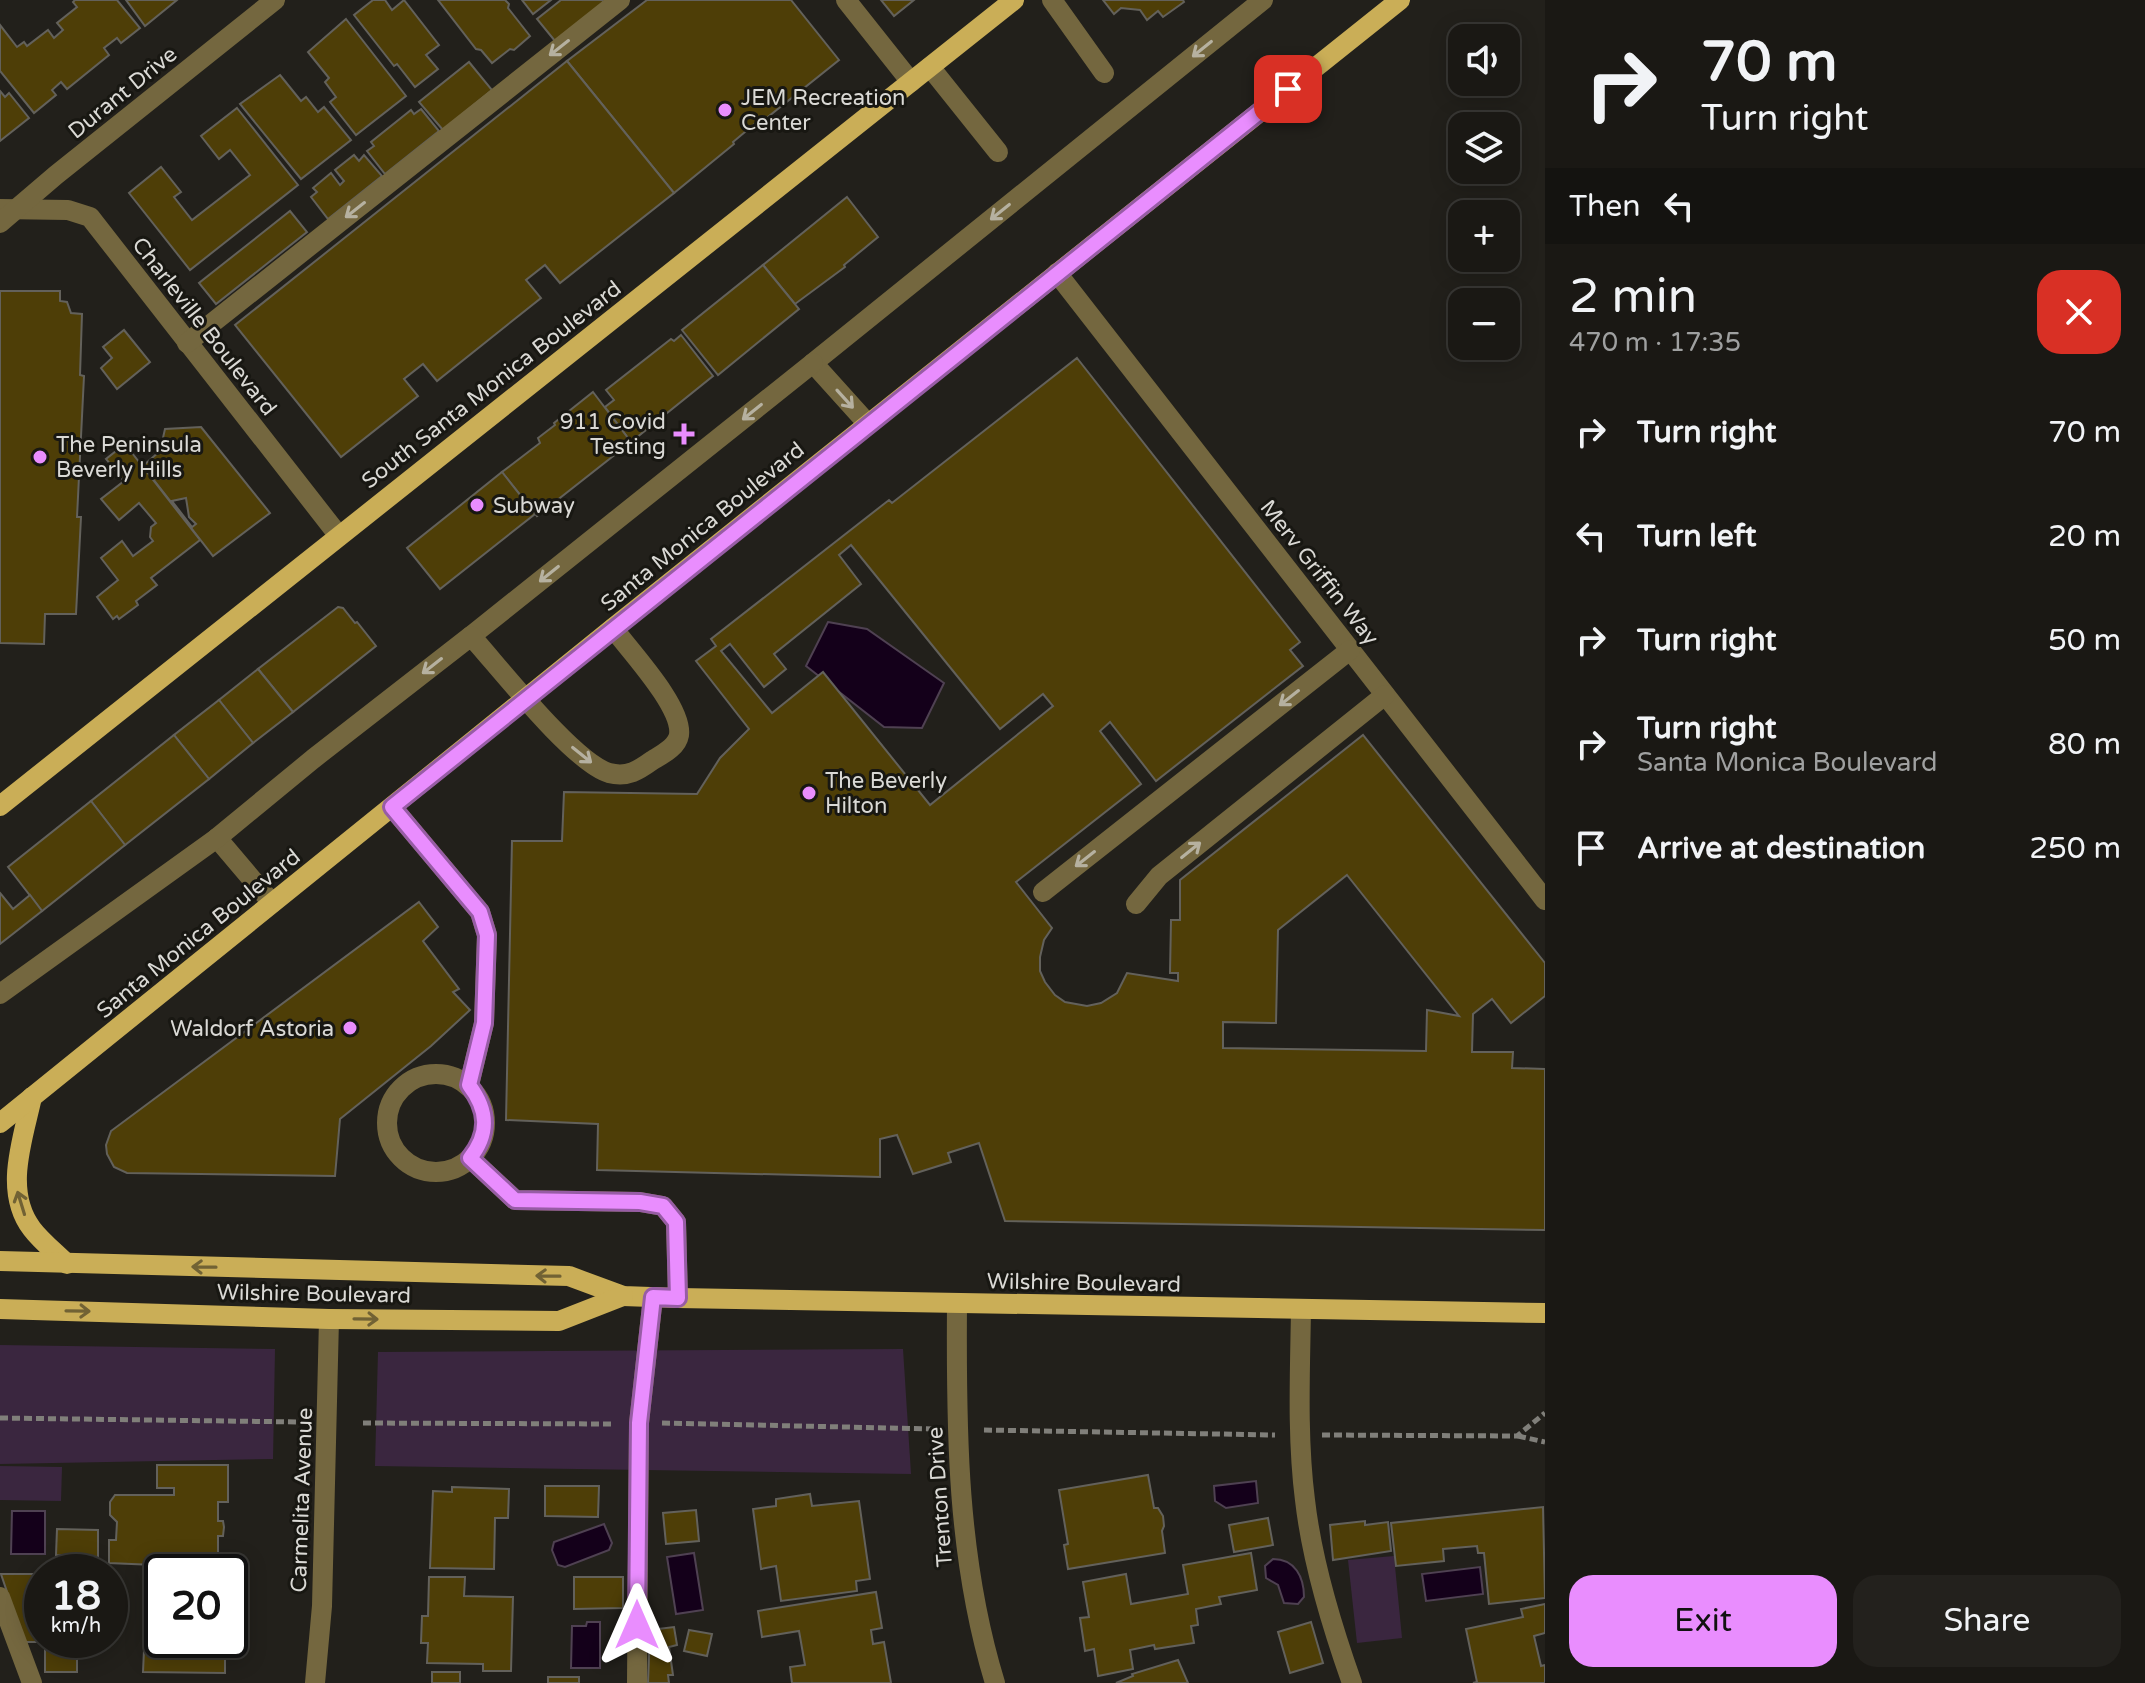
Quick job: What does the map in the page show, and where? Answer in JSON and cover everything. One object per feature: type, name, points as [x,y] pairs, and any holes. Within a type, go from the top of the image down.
[{"type":"main road","name":"South Santa Monica Boulevard","points":[[0,806],[1014,0]]},
{"type":"main road","name":"Santa Monica Boulevard","points":[[0,1123],[613,628],[1400,0]]},
{"type":"main road","points":[[32,1097],[20,1148],[18,1201],[31,1228],[67,1264]]},
{"type":"main road","name":"Wilshire Boulevard","points":[[0,1261],[569,1276],[623,1296],[678,1298],[1545,1313]]},
{"type":"main road","name":"Wilshire Boulevard","points":[[0,1309],[329,1319],[559,1321],[623,1296]]},
{"type":"street","name":"Durant Drive","points":[[0,223],[9,209],[275,0]]},
{"type":"street","points":[[187,343],[620,0]]},
{"type":"street","points":[[846,0],[911,82]]},
{"type":"street","points":[[1052,0],[1104,73]]},
{"type":"street","points":[[0,994],[217,838],[1263,0]]},
{"type":"street","points":[[930,67],[998,152]]},
{"type":"street","name":"Charleville Boulevard","points":[[9,209],[68,210],[90,217],[339,536]]},
{"type":"street","name":"Merv Griffin Way","points":[[1057,273],[1545,900]]},
{"type":"street","points":[[813,363],[868,424]]},
{"type":"street","points":[[471,636],[568,744],[609,773],[632,775],[672,747],[679,736],[676,714],[613,628]]},
{"type":"street","points":[[1043,892],[1350,650]]},
{"type":"street","points":[[1136,904],[1159,876],[1385,695]]},
{"type":"street","points":[[392,807],[480,912],[487,935],[484,1023],[469,1085]]},
{"type":"street","points":[[217,838],[272,903]]},
{"type":"street","points":[[438,1073],[454,1076],[469,1085],[479,1098],[485,1121],[480,1145],[457,1168],[441,1172],[425,1171],[409,1165],[397,1154],[389,1140],[386,1124],[388,1108],[395,1093],[414,1078],[438,1073]]},
{"type":"street","points":[[470,1158],[515,1200],[640,1202],[663,1206],[676,1222],[678,1298]]},
{"type":"street","points":[[637,1683],[639,1423],[653,1297]]},
{"type":"street","name":"Trenton Drive","points":[[957,1303],[960,1500],[968,1570],[982,1640],[995,1683]]},
{"type":"street","points":[[1301,1310],[1300,1420],[1305,1501],[1316,1560],[1352,1683]]},
{"type":"street","name":"Carmelita Avenue","points":[[315,1683],[322,1606],[329,1319]]},
{"type":"street","points":[[0,1597],[32,1683]]},
{"type":"path","points":[[1517,1436],[1545,1413]]},
{"type":"path","points":[[0,1418],[302,1422]]},
{"type":"path","points":[[363,1423],[628,1424]]},
{"type":"path","points":[[654,1423],[937,1429]]},
{"type":"path","points":[[984,1430],[1276,1435]]},
{"type":"path","points":[[1312,1435],[1517,1436],[1545,1442]]},
{"type":"shaded area","points":[[828,622],[867,629],[944,683],[922,728],[884,727],[806,666]]},
{"type":"shaded area","points":[[0,1345],[275,1349],[273,1459],[0,1464]]},
{"type":"shaded area","points":[[903,1349],[911,1474],[375,1466],[378,1352]]},
{"type":"shaded area","points":[[0,1466],[62,1467],[61,1501],[0,1500]]},
{"type":"shaded area","points":[[1256,1481],[1258,1503],[1226,1508],[1215,1501],[1214,1486]]},
{"type":"shaded area","points":[[12,1511],[45,1511],[45,1554],[11,1554]]},
{"type":"shaded area","points":[[604,1524],[612,1543],[609,1550],[565,1567],[558,1565],[552,1550],[554,1542]]},
{"type":"shaded area","points":[[694,1553],[703,1610],[676,1614],[667,1557]]},
{"type":"shaded area","points":[[1394,1556],[1402,1638],[1357,1643],[1348,1560]]},
{"type":"shaded area","points":[[1273,1559],[1287,1562],[1297,1570],[1304,1597],[1298,1604],[1284,1603],[1278,1585],[1266,1578],[1265,1566]]},
{"type":"shaded area","points":[[1480,1567],[1483,1594],[1426,1601],[1422,1574]]},
{"type":"shaded area","points":[[587,1622],[600,1622],[600,1668],[571,1668],[572,1626],[586,1626]]},
{"type":"building","points":[[117,0],[140,28],[121,43],[117,38],[104,48],[109,55],[67,89],[61,82],[52,90],[56,95],[34,113],[0,71],[0,25],[17,47],[24,42],[27,46],[48,30],[54,38],[63,30],[57,23],[77,7],[73,2]]},
{"type":"building","points":[[126,0],[177,0],[145,26]]},
{"type":"building","points":[[373,0],[385,0],[392,10],[404,0],[439,45],[426,55],[438,69],[415,87],[397,64],[394,66],[354,15]]},
{"type":"building","points":[[438,0],[505,0],[530,36],[492,63],[481,50],[476,49]]},
{"type":"building","points":[[522,0],[551,0],[533,14]]},
{"type":"building","points":[[561,0],[604,2],[555,41],[537,19]]},
{"type":"building","points":[[647,0],[791,0],[839,60],[764,120],[763,117],[674,193],[567,61]]},
{"type":"building","points":[[881,0],[914,0],[894,16]]},
{"type":"building","points":[[1103,0],[1184,2],[1163,17],[1158,11],[1147,20],[1140,10],[1121,8],[1114,14]]},
{"type":"building","points":[[346,19],[406,96],[356,135],[330,102],[336,97],[325,82],[329,78],[308,52]]},
{"type":"building","points":[[567,61],[674,193],[560,283],[545,265],[526,280],[541,298],[437,381],[423,364],[404,379],[418,396],[341,457],[235,325]]},
{"type":"building","points":[[469,62],[492,90],[443,130],[419,102]]},
{"type":"building","points":[[280,75],[301,101],[306,97],[318,112],[324,107],[351,140],[301,179],[240,104]]},
{"type":"building","points":[[0,91],[5,97],[9,93],[29,118],[0,141]]},
{"type":"building","points":[[237,108],[298,185],[190,270],[129,193],[161,167],[181,192],[174,197],[192,220],[250,175],[230,150],[219,159],[201,136]]},
{"type":"building","points":[[421,109],[439,131],[385,174],[367,151],[374,146],[371,142],[411,110],[414,114]]},
{"type":"building","points":[[354,155],[359,161],[364,155],[382,176],[328,219],[311,197],[317,192],[313,188],[331,173],[340,185],[344,181],[335,170]]},
{"type":"building","points":[[847,197],[878,237],[845,267],[795,304],[763,265]]},
{"type":"building","points":[[290,211],[307,232],[216,304],[199,283]]},
{"type":"building","points":[[763,265],[799,309],[718,375],[682,330]]},
{"type":"building","name":"The Peninsula Beverly Hills","points":[[0,291],[60,291],[60,301],[67,302],[71,313],[82,314],[80,375],[84,376],[76,614],[45,614],[44,644],[0,643]]},
{"type":"building","points":[[124,330],[150,362],[117,389],[101,368],[112,358],[103,347]]},
{"type":"building","points":[[681,335],[713,376],[631,442],[605,407],[614,400],[606,390],[671,339],[674,341]]},
{"type":"building","name":"The Beverly Hilton","points":[[1077,358],[1300,642],[1290,650],[1303,666],[1156,781],[1110,722],[1100,731],[1141,784],[1016,882],[1052,928],[1044,940],[1040,957],[1040,971],[1045,982],[1065,1002],[1087,1006],[1101,1003],[1117,993],[1127,973],[1178,981],[1178,973],[1170,973],[1171,920],[1180,920],[1180,880],[1363,735],[1545,963],[1545,996],[1511,1023],[1492,999],[1473,1014],[1472,1052],[1513,1052],[1512,1068],[1545,1069],[1545,1230],[1005,1221],[979,1143],[948,1153],[951,1162],[913,1174],[897,1135],[880,1139],[880,1177],[597,1170],[598,1124],[506,1120],[512,841],[562,841],[564,792],[697,794],[720,758],[749,729],[696,661],[716,646],[711,639],[889,500],[892,503]],"holes":[[[851,545],[1000,729],[1043,694],[1053,706],[930,805],[823,672],[772,713],[721,651],[730,644],[764,687],[786,669],[774,654],[861,584],[839,555]],[[1347,875],[1459,1016],[1427,1010],[1426,1051],[1223,1048],[1223,1022],[1276,1023],[1278,930]]]},
{"type":"building","points":[[593,392],[631,442],[537,516],[502,472],[540,443],[538,438]]},
{"type":"building","points":[[201,427],[270,513],[213,556],[143,466],[160,451],[165,429]],"holes":[[[186,498],[189,517],[196,524],[192,527],[172,501]]]},
{"type":"building","points":[[125,444],[200,540],[151,578],[157,585],[136,601],[138,605],[119,619],[117,616],[113,619],[97,597],[118,580],[101,558],[122,541],[133,556],[153,541],[150,537],[151,527],[156,523],[139,503],[119,520],[101,499],[124,481],[106,459]]},
{"type":"building","points":[[502,472],[535,514],[440,589],[407,548]]},
{"type":"building","points":[[338,607],[357,622],[376,646],[293,712],[258,669]]},
{"type":"building","points":[[258,669],[293,712],[253,743],[219,700]]},
{"type":"building","points":[[219,700],[253,743],[209,779],[174,735]]},
{"type":"building","points":[[174,735],[209,779],[125,845],[91,801]]},
{"type":"building","points":[[91,801],[125,845],[42,911],[8,867]]},
{"type":"building","points":[[0,893],[13,909],[30,895],[42,911],[0,944]]},
{"type":"building","name":"Waldorf Astoria","points":[[419,902],[438,927],[423,941],[459,989],[453,992],[470,1010],[431,1046],[340,1119],[335,1176],[127,1173],[114,1167],[106,1145],[111,1131]]},
{"type":"building","points":[[157,1465],[228,1465],[228,1502],[218,1502],[218,1521],[223,1521],[224,1527],[223,1536],[218,1536],[218,1554],[144,1554],[144,1565],[128,1564],[128,1554],[109,1554],[109,1540],[116,1540],[117,1522],[110,1515],[110,1502],[115,1495],[174,1495],[174,1488],[157,1488]]},
{"type":"building","points":[[1148,1475],[1154,1508],[1158,1508],[1163,1516],[1165,1553],[1068,1569],[1064,1545],[1068,1544],[1059,1490]]},
{"type":"building","points":[[545,1486],[599,1486],[598,1517],[545,1516]]},
{"type":"building","points":[[452,1487],[509,1489],[508,1518],[495,1518],[494,1569],[430,1568],[433,1491],[452,1492]]},
{"type":"building","points":[[810,1494],[812,1506],[859,1501],[870,1579],[856,1581],[857,1591],[781,1601],[776,1566],[761,1569],[753,1509],[776,1506],[776,1499]]},
{"type":"building","points":[[1543,1507],[1545,1598],[1489,1604],[1484,1553],[1478,1553],[1477,1546],[1443,1549],[1444,1561],[1396,1566],[1391,1523]]},
{"type":"building","points":[[696,1510],[699,1541],[666,1544],[663,1513]]},
{"type":"building","points":[[1268,1518],[1273,1545],[1234,1552],[1229,1525]]},
{"type":"building","points":[[1365,1521],[1365,1525],[1388,1522],[1391,1551],[1333,1560],[1330,1525]]},
{"type":"building","points":[[57,1529],[98,1530],[98,1554],[56,1554]]},
{"type":"building","points":[[1251,1553],[1257,1590],[1219,1597],[1221,1604],[1196,1609],[1198,1625],[1191,1626],[1194,1643],[1130,1650],[1133,1669],[1098,1676],[1094,1649],[1085,1651],[1080,1618],[1089,1617],[1083,1582],[1126,1574],[1131,1604],[1188,1594],[1183,1565]]},
{"type":"building","points":[[1,1574],[24,1574],[24,1642]]},
{"type":"building","points":[[429,1577],[465,1577],[464,1596],[513,1597],[511,1671],[483,1671],[483,1664],[427,1663],[428,1643],[421,1643],[422,1616],[428,1616]]},
{"type":"building","points":[[574,1577],[623,1577],[623,1608],[574,1609]]},
{"type":"building","points":[[876,1592],[882,1628],[871,1630],[873,1644],[884,1642],[891,1683],[792,1683],[790,1667],[805,1665],[799,1631],[762,1637],[758,1611]]},
{"type":"building","points":[[1545,1604],[1545,1633],[1534,1636],[1541,1666],[1545,1665],[1545,1683],[1473,1683],[1477,1682],[1466,1629],[1523,1617],[1521,1609]]},
{"type":"building","points":[[1311,1622],[1323,1663],[1290,1673],[1278,1632]]},
{"type":"building","points":[[674,1627],[677,1645],[669,1647],[673,1675],[668,1675],[669,1683],[648,1683],[650,1630]]},
{"type":"building","points":[[689,1630],[712,1634],[707,1656],[684,1651]]},
{"type":"building","points":[[144,1650],[144,1658],[225,1658],[225,1673],[143,1672]]},
{"type":"building","points":[[45,1658],[77,1658],[77,1672],[45,1672]]},
{"type":"building","points":[[1178,1660],[1188,1683],[1116,1683],[1132,1674]]},
{"type":"building","points":[[432,1672],[460,1672],[460,1683],[432,1683]]},
{"type":"building","points":[[548,1677],[579,1677],[579,1683],[548,1683]]},
{"type":"place","name":"JEM Recreation Center","points":[[725,110]]},
{"type":"place","name":"911 Covid Testing","points":[[684,434]]},
{"type":"place","name":"The Peninsula Beverly Hills","points":[[40,457]]},
{"type":"place","name":"Subway","points":[[477,505]]},
{"type":"place","name":"The Beverly Hilton","points":[[809,793]]},
{"type":"place","name":"Waldorf Astoria","points":[[350,1028]]},
{"type":"route","points":[[637,1625],[639,1423],[653,1297],[678,1298],[676,1222],[663,1206],[640,1202],[515,1200],[470,1158],[480,1145],[485,1129],[485,1113],[469,1085],[484,1023],[487,935],[480,912],[392,807],[1288,89]]}]
